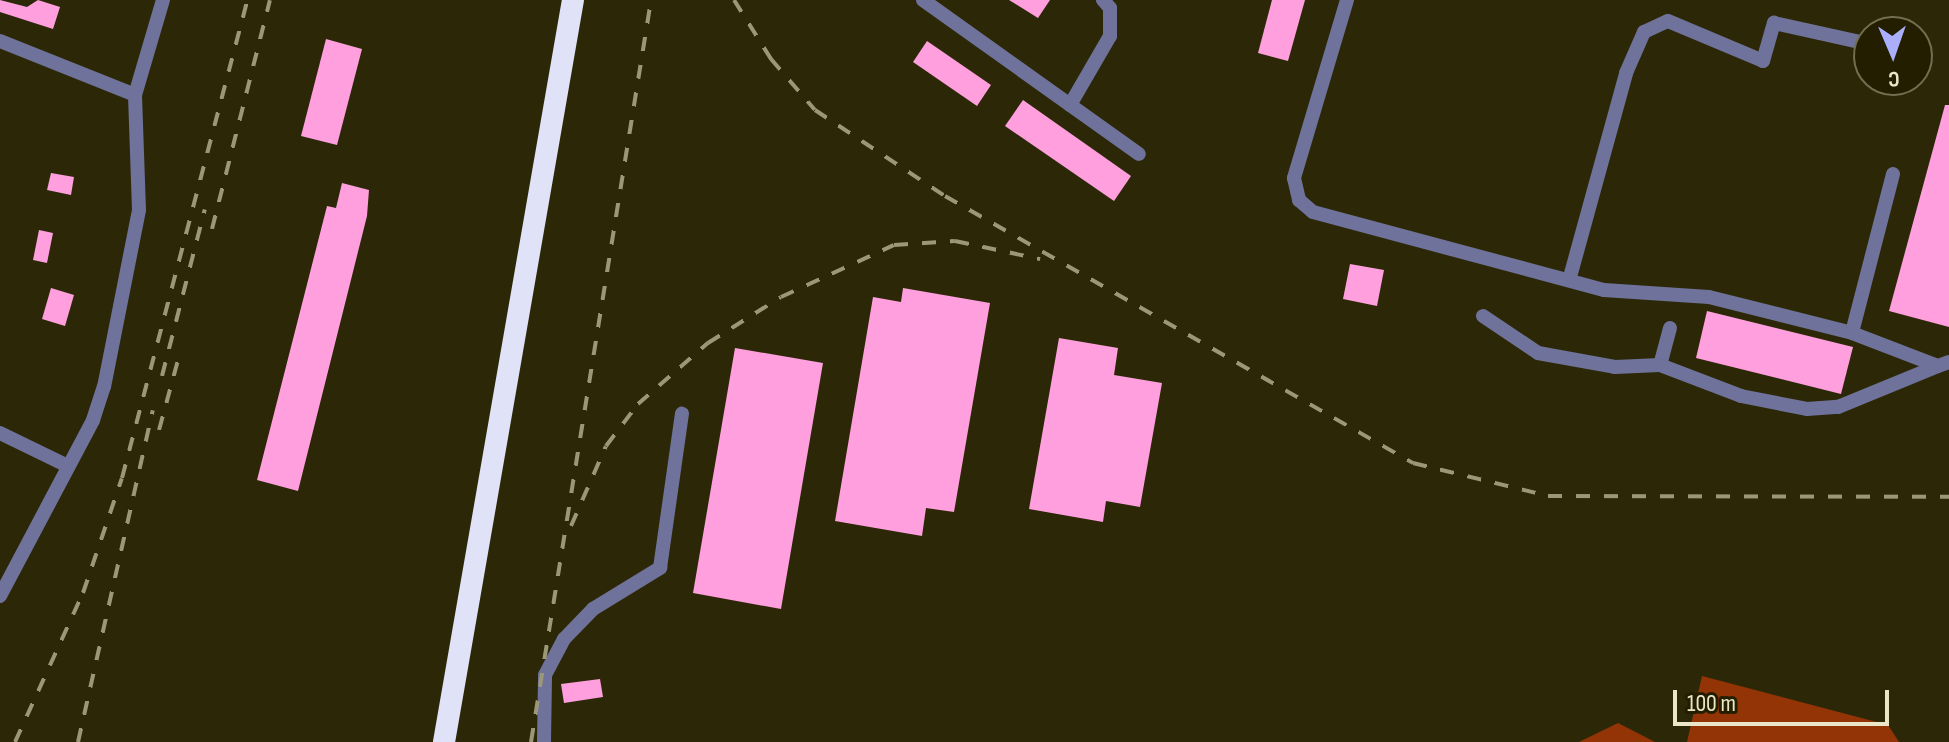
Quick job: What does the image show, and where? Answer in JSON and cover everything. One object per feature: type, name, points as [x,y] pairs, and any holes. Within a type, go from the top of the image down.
[{"type":"highway","points":[[444,742],[573,0]]},
{"type":"street","points":[[0,596],[68,466],[104,387],[132,268],[140,162],[135,95],[163,0]]},
{"type":"street","points":[[923,0],[1139,154]]},
{"type":"street","points":[[1070,105],[1110,36],[1110,8],[1103,0]]},
{"type":"street","points":[[1347,0],[1297,159],[1299,200],[1313,212],[1570,277],[1604,290],[1709,297],[1852,333],[1944,364]]},
{"type":"street","points":[[1570,277],[1626,73],[1644,32],[1668,21],[1763,61],[1774,23],[1853,41]]},
{"type":"street","points":[[0,41],[135,95]]},
{"type":"street","points":[[1852,333],[1893,174]]},
{"type":"street","points":[[1483,316],[1538,353],[1615,367],[1660,365],[1741,396],[1807,409],[1838,407],[1944,364]]},
{"type":"street","points":[[1660,365],[1670,328]]},
{"type":"street","points":[[544,742],[545,675],[564,639],[593,609],[660,568],[682,414]]},
{"type":"street","points":[[0,433],[68,466]]},
{"type":"shaded area","points":[[1702,676],[1888,725],[1899,742],[1687,742]]},
{"type":"shaded area","points":[[1618,723],[1655,742],[1579,742]]},
{"type":"building","points":[[0,0],[27,7],[38,0],[60,7],[53,29],[0,12]]},
{"type":"building","points":[[1009,0],[1050,0],[1038,18]]},
{"type":"building","points":[[1272,0],[1305,0],[1288,61],[1258,53]]},
{"type":"building","points":[[326,39],[362,49],[337,145],[301,136]]},
{"type":"building","points":[[927,41],[991,85],[977,106],[913,62]]},
{"type":"building","points":[[1023,100],[1131,176],[1114,201],[1005,126]]},
{"type":"building","points":[[1945,105],[1949,105],[1949,327],[1889,311]]},
{"type":"building","points":[[51,173],[74,177],[71,195],[47,190]]},
{"type":"building","points":[[342,183],[369,190],[367,216],[298,491],[257,480],[327,206],[336,208]]},
{"type":"building","points":[[39,230],[53,233],[47,263],[33,260]]},
{"type":"building","points":[[1350,264],[1384,270],[1377,306],[1343,299]]},
{"type":"building","points":[[51,288],[74,295],[65,326],[42,319]]},
{"type":"building","points":[[903,288],[990,303],[954,512],[926,508],[922,536],[835,521],[873,297],[901,302]]},
{"type":"building","points":[[1707,311],[1853,347],[1841,394],[1696,358]]},
{"type":"building","points":[[1059,338],[1118,348],[1114,375],[1162,383],[1140,507],[1106,501],[1103,522],[1029,509]]},
{"type":"building","points":[[735,348],[823,363],[781,609],[693,593]]},
{"type":"building","points":[[600,679],[603,697],[564,703],[561,684]]},
{"type":"railway","points":[[15,742],[83,593],[122,478],[247,0]]},
{"type":"railway","points":[[212,229],[270,0]]},
{"type":"railway","points":[[531,742],[651,0]]},
{"type":"railway","points":[[734,0],[771,59],[815,110],[945,196],[1413,463],[1548,496],[1949,497]]},
{"type":"railway","points":[[162,376],[205,209]]},
{"type":"railway","points":[[571,526],[606,446],[638,404],[708,343],[781,297],[894,245],[955,241],[1040,259]]},
{"type":"railway","points":[[159,430],[178,360]]},
{"type":"railway","points":[[78,742],[153,410]]}]
